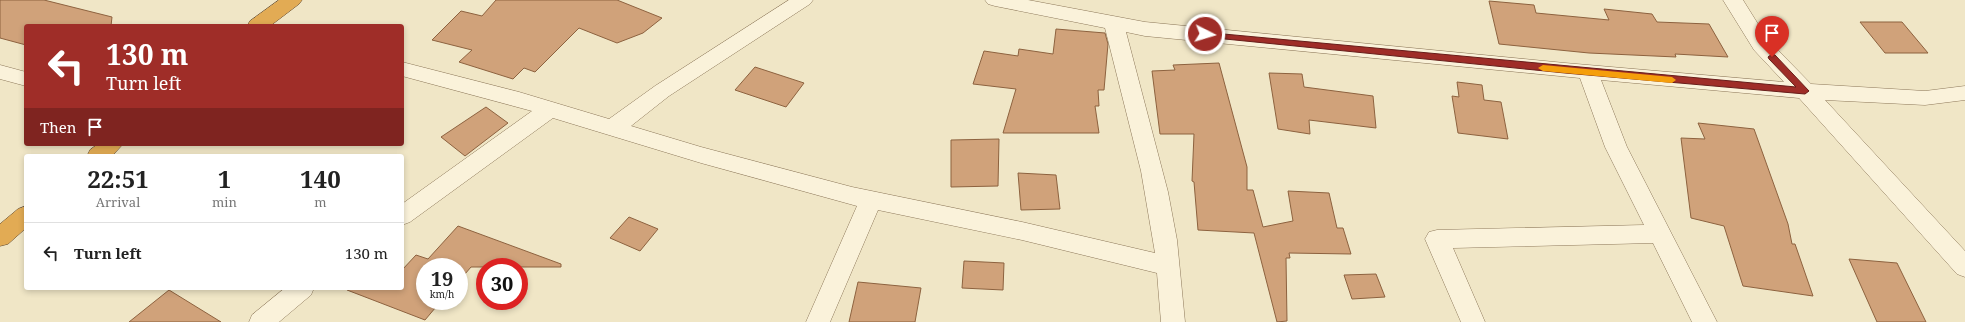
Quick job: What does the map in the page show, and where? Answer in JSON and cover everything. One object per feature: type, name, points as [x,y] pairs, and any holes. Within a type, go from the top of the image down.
[{"type":"highway","points":[[260,24],[292,0]]},
{"type":"highway","points":[[100,154],[110,146]]},
{"type":"highway","points":[[0,237],[24,217]]},
{"type":"street","points":[[613,128],[662,91],[802,0]]},
{"type":"street","points":[[995,0],[1145,29],[1588,72],[1805,91],[1925,98],[1965,93]]},
{"type":"street","points":[[1733,0],[1761,45],[1805,91],[1965,267]]},
{"type":"street","points":[[1114,23],[1124,68],[1146,142],[1156,186],[1173,322]]},
{"type":"street","points":[[404,70],[550,109],[709,157],[871,200],[1022,231],[1167,266]]},
{"type":"street","points":[[0,72],[24,78]]},
{"type":"street","points":[[1588,72],[1616,147],[1705,322]]},
{"type":"street","points":[[404,215],[550,109]]},
{"type":"street","points":[[818,322],[871,200]]},
{"type":"street","points":[[1473,322],[1437,239],[1659,234]]},
{"type":"street","points":[[261,322],[300,290]]},
{"type":"building","points":[[0,0],[44,0],[112,17],[111,24],[24,24],[24,44],[0,38]]},
{"type":"building","points":[[496,0],[617,0],[662,18],[643,33],[617,43],[579,28],[535,72],[524,68],[513,79],[459,62],[472,50],[432,40],[461,11],[482,16]]},
{"type":"building","points":[[1489,1],[1534,5],[1536,13],[1609,20],[1604,9],[1652,14],[1657,22],[1709,24],[1728,57],[1675,54],[1676,57],[1589,53],[1499,44]]},
{"type":"building","points":[[1860,22],[1902,22],[1928,53],[1885,53]]},
{"type":"building","points":[[1056,29],[1105,33],[1108,44],[1104,90],[1098,90],[1099,106],[1095,106],[1099,133],[1003,133],[1016,89],[973,84],[984,51],[1018,56],[1019,49],[1053,54]]},
{"type":"building","points":[[1219,63],[1247,167],[1247,190],[1253,190],[1263,227],[1293,221],[1288,191],[1329,193],[1337,228],[1343,228],[1351,254],[1289,253],[1290,258],[1286,258],[1287,321],[1277,322],[1254,233],[1198,230],[1194,182],[1192,181],[1194,134],[1160,134],[1152,71],[1175,70],[1173,65]]},
{"type":"building","points":[[755,67],[804,83],[786,107],[735,90]]},
{"type":"building","points":[[1269,73],[1302,74],[1304,87],[1373,96],[1376,128],[1309,120],[1310,134],[1278,129]]},
{"type":"building","points":[[1457,82],[1482,85],[1484,100],[1501,102],[1508,139],[1458,133],[1452,96],[1459,97]]},
{"type":"building","points":[[486,107],[508,123],[465,156],[441,137]]},
{"type":"building","points":[[1698,123],[1754,129],[1788,224],[1792,244],[1795,244],[1813,296],[1743,286],[1724,226],[1691,218],[1681,138],[1705,139]]},
{"type":"building","points":[[999,139],[998,186],[951,187],[951,140]]},
{"type":"building","points":[[1018,173],[1056,175],[1060,209],[1021,210]]},
{"type":"building","points":[[629,217],[658,229],[640,251],[610,238]]},
{"type":"building","points":[[458,226],[561,264],[561,267],[528,267],[528,258],[476,258],[476,267],[471,267],[468,270],[468,258],[429,258]]},
{"type":"building","points":[[416,255],[425,258],[416,258],[416,310],[433,310],[425,320],[347,290],[404,290],[404,268]]},
{"type":"building","points":[[1849,259],[1897,263],[1926,322],[1877,322]]},
{"type":"building","points":[[964,261],[1004,263],[1003,290],[962,288]]},
{"type":"building","points":[[1376,274],[1385,297],[1352,299],[1344,275]]},
{"type":"building","points":[[858,282],[921,288],[915,322],[849,322]]},
{"type":"building","points":[[169,290],[221,322],[129,322]]},
{"type":"slow traffic","points":[[1543,68],[1672,80]]},
{"type":"route","points":[[1205,34],[1711,84],[1805,91],[1772,57]]}]
